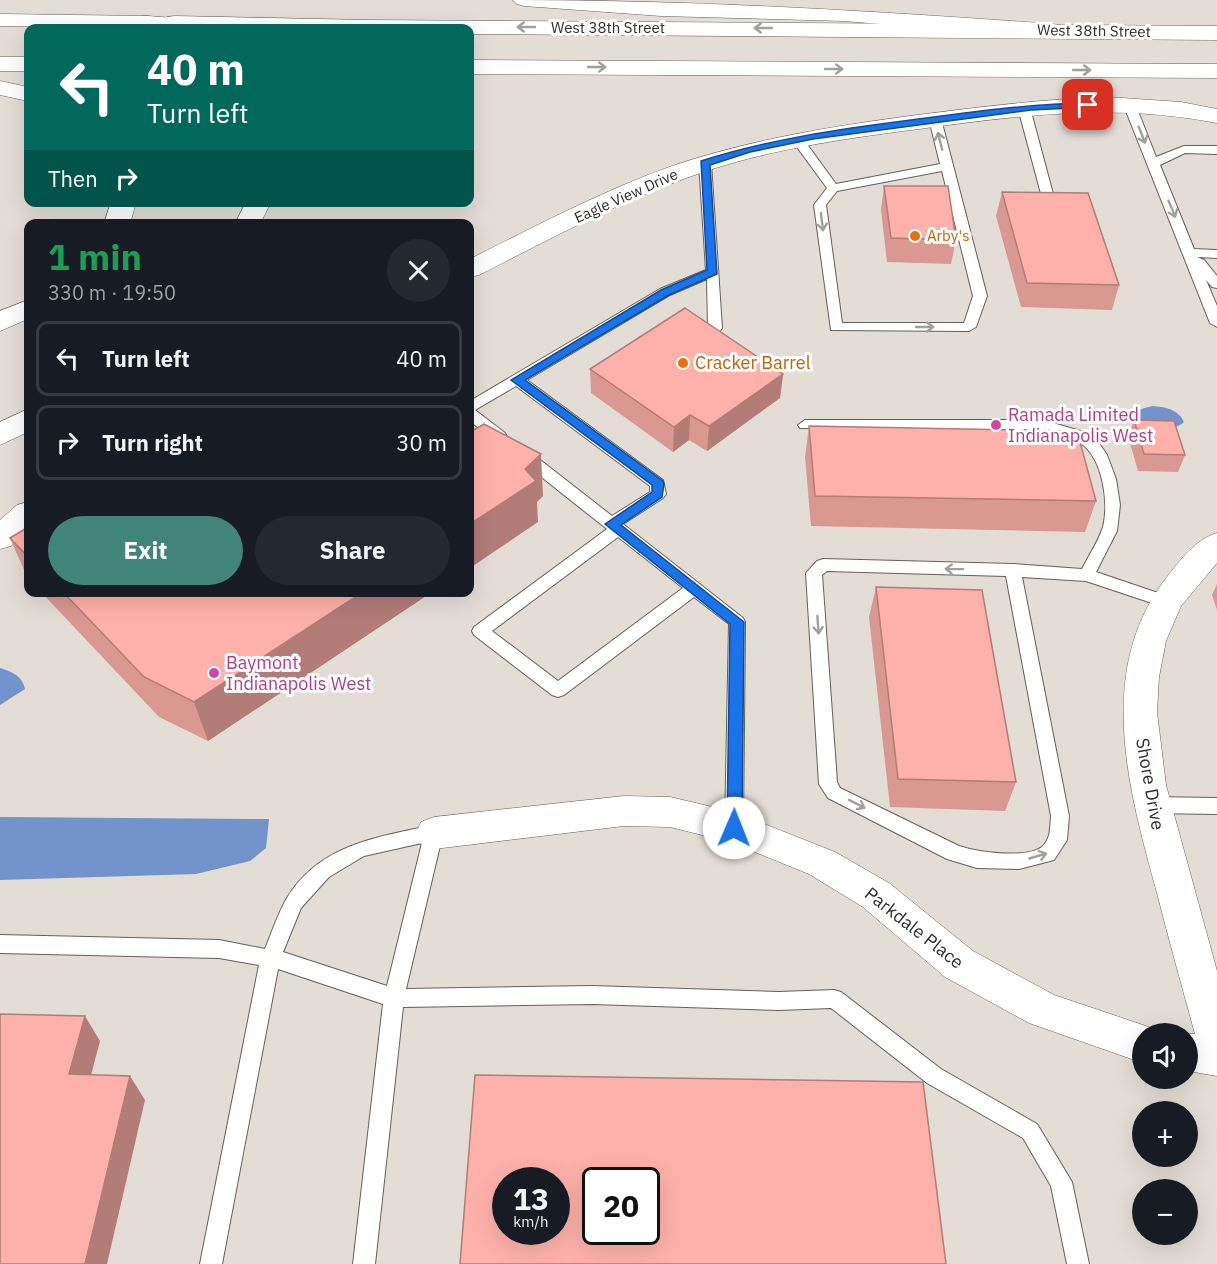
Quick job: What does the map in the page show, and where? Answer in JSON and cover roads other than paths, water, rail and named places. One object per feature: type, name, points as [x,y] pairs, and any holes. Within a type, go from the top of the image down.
[{"type":"main road","points":[[524,0],[650,9],[843,15],[1053,31]]},
{"type":"main road","name":"West 38th Street","points":[[0,20],[236,24]]},
{"type":"main road","points":[[147,22],[170,24]]},
{"type":"main road","name":"West 38th Street","points":[[474,28],[1217,33]]},
{"type":"main road","points":[[0,64],[24,64]]},
{"type":"main road","points":[[474,66],[1217,71]]},
{"type":"main road","points":[[0,88],[24,93]]},
{"type":"main road","name":"Eagle View Drive","points":[[474,267],[658,180],[747,150],[797,139],[1043,106],[1164,106],[1217,116]]},
{"type":"main road","points":[[0,322],[24,310]]},
{"type":"main road","points":[[0,435],[24,421]]},
{"type":"main road","points":[[0,538],[24,517]]},
{"type":"main road","name":"Shore Drive","points":[[1217,544],[1200,559],[1167,602],[1146,655],[1139,694],[1141,738],[1150,805],[1217,1041]]},
{"type":"main road","name":"Parkdale Place","points":[[434,833],[624,811],[670,812],[734,828],[831,868],[876,895],[959,964],[1043,1010],[1132,1040]]},
{"type":"main road","points":[[1198,1054],[1217,1057]]},
{"type":"lane","points":[[1130,106],[1191,253],[1217,323]]},
{"type":"lane","points":[[1024,108],[1050,204]]},
{"type":"lane","points":[[935,119],[947,166],[980,296],[969,327],[836,327],[820,205],[834,188],[947,166]]},
{"type":"lane","points":[[797,139],[834,188]]},
{"type":"lane","points":[[1154,164],[1170,152],[1196,147],[1217,150]]},
{"type":"lane","points":[[705,164],[715,328]]},
{"type":"lane","points":[[1191,253],[1217,254]]},
{"type":"lane","points":[[1191,253],[1217,284]]},
{"type":"lane","points":[[474,405],[665,292],[713,272]]},
{"type":"lane","points":[[516,380],[658,484],[658,494],[480,632],[558,690],[694,588]]},
{"type":"lane","points":[[474,417],[737,622],[734,828]]},
{"type":"lane","points":[[805,425],[1043,425],[1072,432],[1089,441],[1098,450],[1109,481],[1113,507],[1110,526],[1087,575]]},
{"type":"lane","points":[[1013,570],[1060,816],[1058,840],[1047,854],[1019,861],[977,860],[954,853],[834,793],[828,784],[814,573],[823,565],[1013,570],[1087,575],[1167,602]]},
{"type":"lane","points":[[1150,805],[1217,806]]},
{"type":"lane","points":[[211,1264],[270,959],[294,903],[322,871],[360,849],[434,833],[394,998],[364,1264]]},
{"type":"lane","points":[[0,944],[219,949],[284,961],[394,998],[592,995],[779,1001],[834,999],[934,1076],[1030,1131],[1061,1182],[1078,1264]]},
{"type":"water","points":[[1152,406],[1175,411],[1184,422],[1166,429],[1143,428],[1131,423],[1129,415],[1131,412]]},
{"type":"water","points":[[0,668],[16,675],[22,681],[25,689],[0,705]]},
{"type":"water","points":[[0,817],[269,819],[266,848],[250,861],[196,874],[0,880]]},
{"type":"place","name":"Arby's","points":[[915,236]]},
{"type":"place","name":"Cracker Barrel","points":[[683,363]]},
{"type":"place","name":"Ramada Limited Indianapolis West","points":[[996,425]]},
{"type":"place","name":"Baymont Indianapolis West","points":[[214,673]]}]
